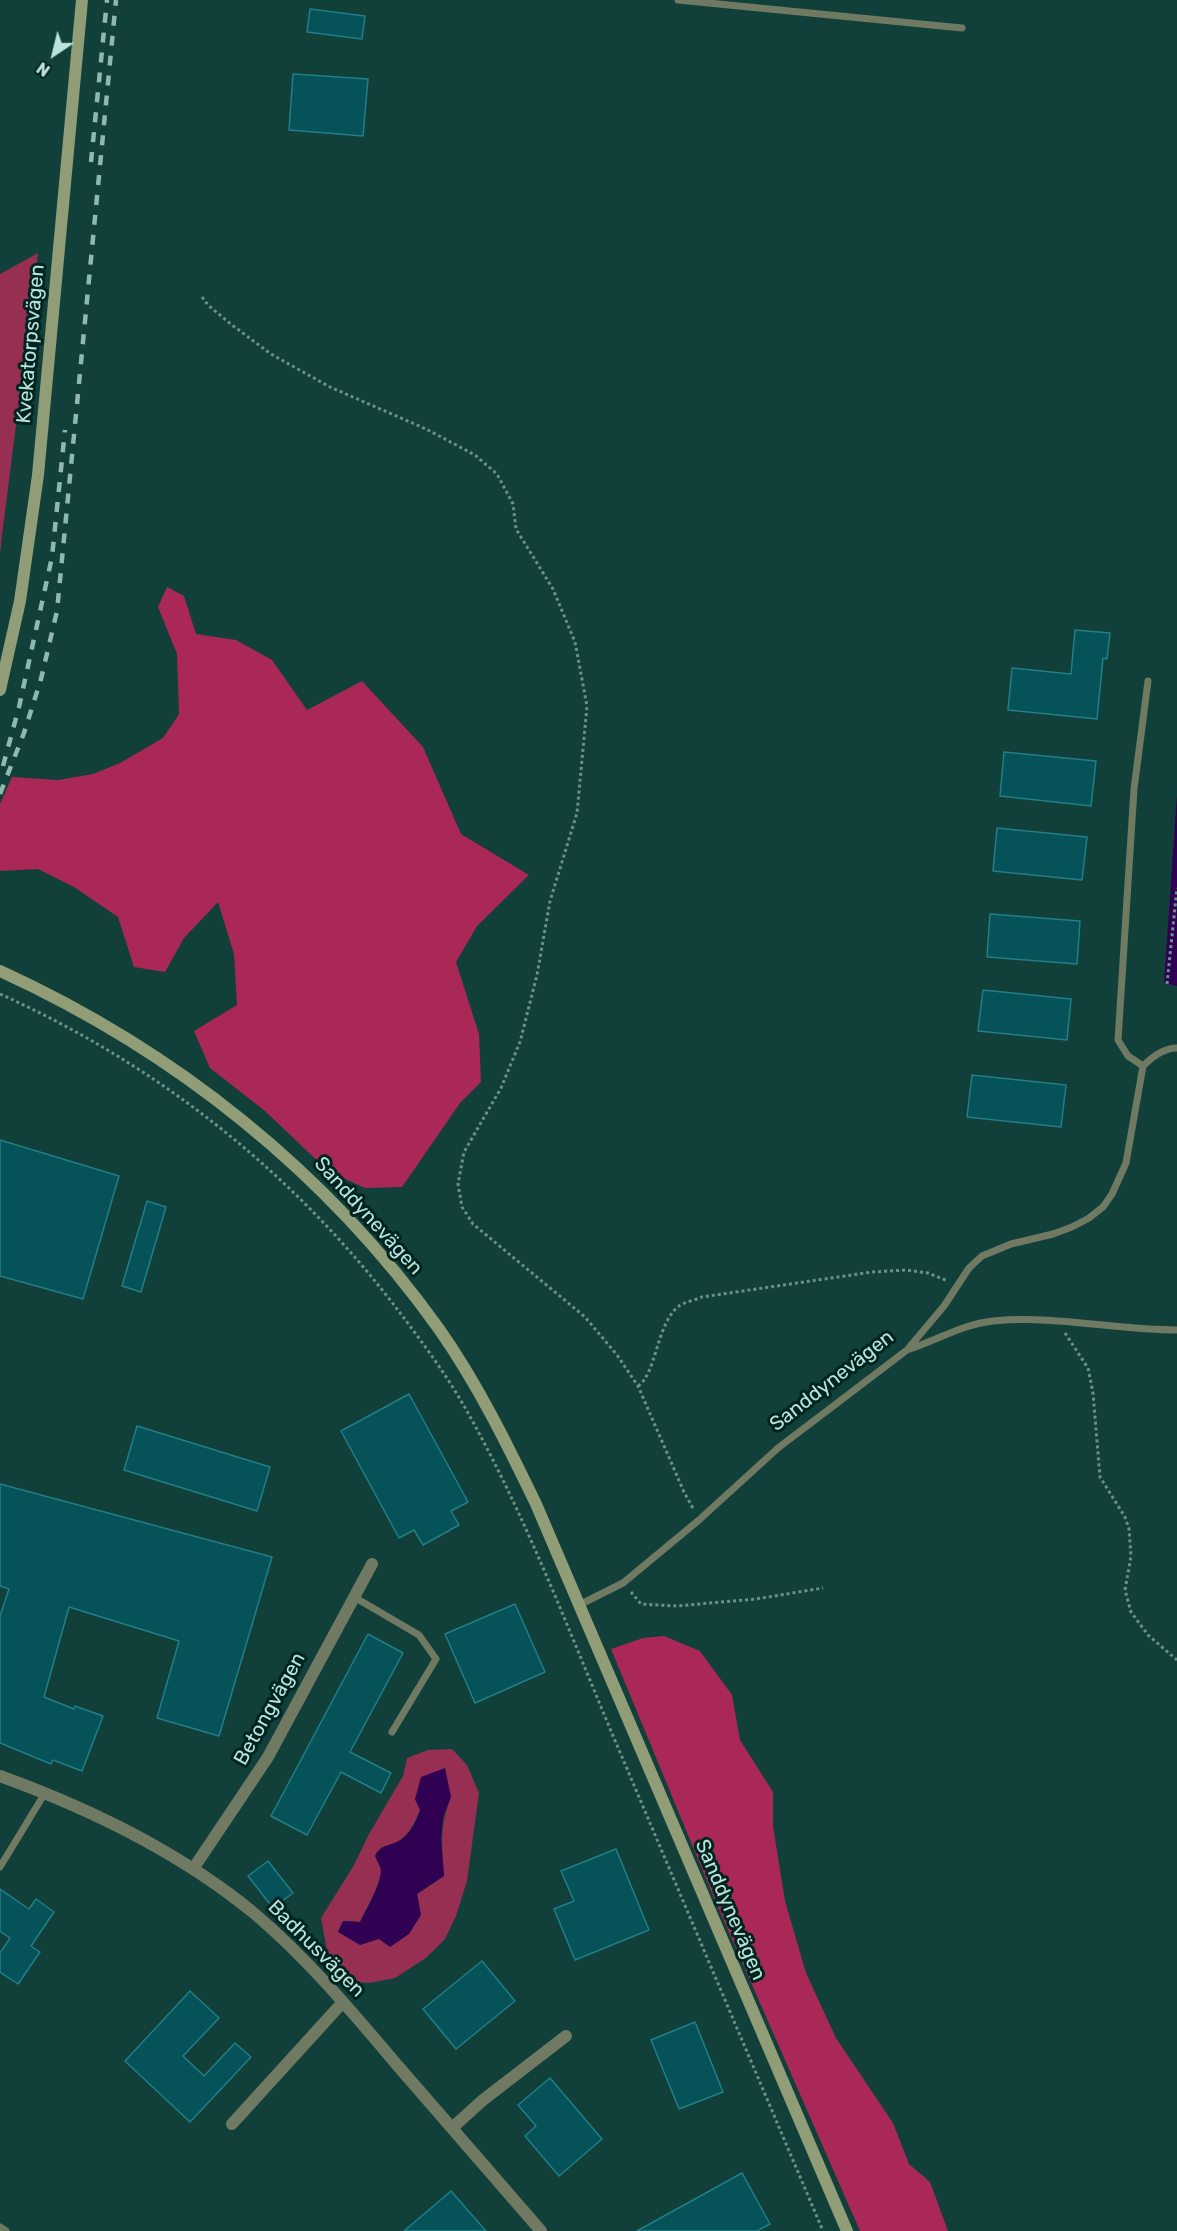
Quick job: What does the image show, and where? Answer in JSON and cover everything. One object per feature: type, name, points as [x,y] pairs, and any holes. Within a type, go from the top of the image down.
[{"type":"street","name":"Kvekatorpsvägen","points":[[0,690],[20,601],[38,475],[82,0]]},
{"type":"street","name":"Sanddynevägen","points":[[0,971],[82,1011],[118,1032],[184,1075],[259,1134],[345,1215],[440,1330],[511,1451],[531,1493],[847,2231]]},
{"type":"street","name":"Betongvägen","points":[[193,1869],[267,1757],[372,1564]]},
{"type":"street","name":"Badhusvägen","points":[[0,1776],[45,1793],[136,1835],[193,1869],[254,1913],[304,1958],[343,2001],[541,2231]]},
{"type":"street","points":[[232,2124],[343,2001]]},
{"type":"street","points":[[452,2128],[483,2100],[566,2036]]},
{"type":"lane","points":[[678,0],[962,28]]},
{"type":"lane","points":[[1148,681],[1134,789],[1118,1040],[1128,1056],[1143,1066],[1152,1056],[1177,1048]]},
{"type":"lane","name":"Sanddynevägen","points":[[579,1605],[623,1583],[699,1520],[778,1448],[907,1350],[944,1306],[969,1268],[982,1256],[1011,1244],[1072,1227],[1089,1218],[1102,1207],[1112,1194],[1126,1163],[1143,1066]]},
{"type":"lane","points":[[907,1350],[955,1331],[992,1321],[1060,1321],[1114,1327],[1177,1330]]},
{"type":"lane","points":[[354,1597],[420,1635],[436,1659],[392,1732]]},
{"type":"lane","points":[[0,1867],[45,1793]]},
{"type":"lane","points":[[0,2227],[6,2231]]},
{"type":"path","points":[[202,297],[232,325],[271,354],[330,387],[436,434],[475,455],[497,474],[513,504],[516,529],[553,589],[575,642],[587,706],[577,813],[550,901],[537,975],[520,1042],[501,1088],[464,1152],[458,1184],[462,1207],[473,1224],[585,1317],[617,1355],[638,1386],[684,1492],[699,1520]]},
{"type":"path","points":[[1167,984],[1177,888]]},
{"type":"path","points":[[0,994],[42,1013],[119,1057],[194,1106],[247,1149],[293,1190],[345,1245],[401,1315],[440,1369],[490,1454],[540,1564],[823,2231]]},
{"type":"path","points":[[638,1386],[645,1382],[670,1317],[680,1306],[702,1297],[872,1272],[906,1270],[945,1278],[955,1287]]},
{"type":"path","points":[[1060,1321],[1061,1327],[1088,1368],[1093,1393],[1100,1477],[1125,1517],[1129,1529],[1131,1556],[1125,1590],[1131,1612],[1148,1635],[1177,1660]]},
{"type":"path","points":[[623,1583],[641,1604],[648,1606],[677,1606],[756,1599],[823,1588]]},
{"type":"shaded area","points":[[38,253],[2,535],[0,554],[0,274]]},
{"type":"shaded area","points":[[167,587],[184,596],[196,634],[236,640],[272,660],[307,710],[362,681],[423,747],[461,834],[529,875],[477,926],[456,962],[479,1034],[481,1082],[460,1103],[402,1187],[365,1188],[328,1171],[265,1111],[210,1068],[194,1031],[237,1005],[234,954],[218,902],[184,938],[165,972],[134,967],[118,917],[74,887],[38,869],[0,871],[0,804],[12,777],[58,780],[93,774],[120,763],[163,738],[179,714],[177,654],[158,607]]},
{"type":"shaded area","points":[[1177,795],[1177,986],[1164,983]]},
{"type":"shaded area","points":[[664,1636],[700,1651],[732,1695],[740,1740],[773,1792],[773,1826],[785,1901],[806,1973],[836,2038],[893,2123],[909,2164],[930,2182],[948,2231],[860,2231],[717,1905],[611,1649],[643,1638]]},
{"type":"shaded area","points":[[452,1749],[467,1765],[479,1793],[467,1881],[456,1916],[445,1939],[426,1958],[395,1978],[369,1983],[354,1982],[333,1964],[327,1951],[321,1918],[354,1865],[369,1834],[403,1776],[407,1758],[428,1750]],"holes":[[[451,1797],[442,1836],[444,1876],[417,1894],[421,1915],[338,1932],[343,1921],[360,1922],[380,1876],[381,1868],[375,1856],[382,1847],[396,1843],[410,1829],[420,1810],[415,1799]]]},
{"type":"shaded area","points":[[445,1768],[451,1797],[443,1817],[441,1839],[444,1876],[417,1894],[421,1915],[409,1934],[390,1947],[379,1939],[360,1945],[338,1932],[343,1921],[360,1922],[379,1882],[381,1868],[375,1856],[377,1852],[402,1839],[413,1826],[420,1810],[415,1799],[421,1777]]},
{"type":"building","points":[[310,9],[365,16],[362,39],[307,32]]},
{"type":"building","points":[[293,74],[368,79],[363,136],[289,130]]},
{"type":"building","points":[[1075,630],[1110,633],[1107,659],[1103,658],[1097,719],[1008,710],[1012,668],[1071,674]]},
{"type":"building","points":[[1004,752],[1096,761],[1091,806],[1000,796]]},
{"type":"building","points":[[997,828],[1087,837],[1082,880],[993,871]]},
{"type":"building","points":[[990,914],[1080,921],[1077,964],[987,957]]},
{"type":"building","points":[[983,990],[1071,999],[1067,1040],[978,1031]]},
{"type":"building","points":[[972,1075],[1066,1085],[1061,1127],[967,1117]]},
{"type":"building","points":[[0,1140],[119,1176],[83,1299],[0,1276]]},
{"type":"building","points":[[147,1201],[166,1207],[141,1292],[122,1286]]},
{"type":"building","points":[[409,1394],[468,1502],[451,1511],[459,1525],[423,1545],[414,1530],[399,1538],[341,1431]]},
{"type":"building","points":[[137,1426],[270,1467],[257,1511],[124,1470]]},
{"type":"building","points":[[0,1484],[272,1557],[219,1736],[157,1718],[179,1641],[69,1607],[44,1697],[74,1709],[75,1706],[103,1716],[82,1771],[53,1760],[51,1764],[0,1743],[0,1616],[9,1589],[0,1586]]},
{"type":"building","points":[[515,1604],[545,1672],[475,1703],[445,1634]]},
{"type":"building","points":[[368,1634],[403,1653],[350,1752],[391,1773],[381,1793],[341,1772],[307,1835],[271,1816]]},
{"type":"building","points":[[616,1849],[649,1930],[575,1960],[554,1909],[574,1901],[561,1871]]},
{"type":"building","points":[[268,1861],[293,1893],[273,1908],[248,1876]]},
{"type":"building","points":[[0,1889],[29,1909],[36,1899],[54,1912],[31,1946],[40,1952],[18,1984],[0,1972],[0,1953],[10,1938],[0,1931]]},
{"type":"building","points":[[482,1961],[515,2001],[456,2049],[423,2009]]},
{"type":"building","points":[[190,1991],[219,2018],[183,2056],[204,2076],[235,2043],[251,2057],[190,2122],[125,2061]]},
{"type":"building","points":[[695,2022],[723,2092],[679,2109],[651,2040]]},
{"type":"building","points":[[550,2078],[602,2139],[559,2176],[525,2136],[536,2126],[518,2105]]},
{"type":"building","points":[[742,2173],[770,2224],[757,2231],[637,2231]]},
{"type":"building","points":[[451,2191],[486,2231],[404,2231]]},
{"type":"railway","points":[[91,162],[107,0]]},
{"type":"railway","points":[[0,794],[24,733],[41,679],[57,611],[116,0]]},
{"type":"railway","points":[[3,766],[19,707],[52,557],[65,430]]}]
